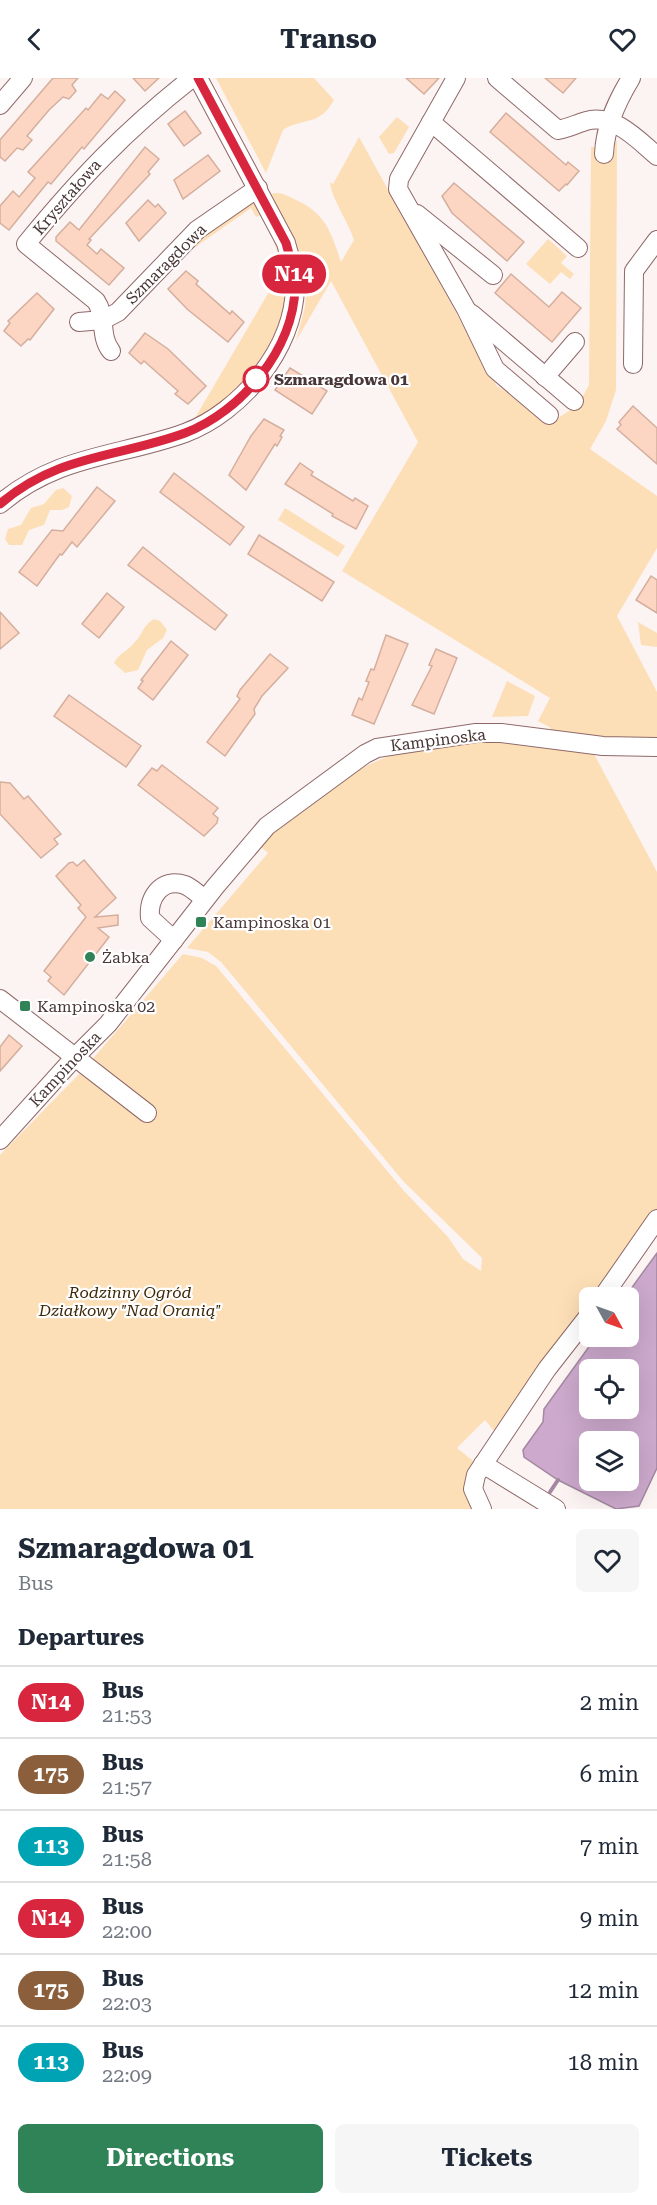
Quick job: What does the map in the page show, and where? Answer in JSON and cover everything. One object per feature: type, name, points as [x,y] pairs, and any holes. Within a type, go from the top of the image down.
[{"type":"street","points":[[0,105],[23,78]]},
{"type":"street","name":"Kryształowa","points":[[103,320],[96,301],[27,244],[93,165],[140,119],[192,78]]},
{"type":"street","points":[[0,504],[46,472],[195,428],[234,402],[259,377],[285,334],[292,312],[295,288],[293,267],[286,243],[198,78]]},
{"type":"street","points":[[456,78],[398,183],[398,189],[466,309],[495,369],[549,415]]},
{"type":"street","points":[[497,78],[558,130],[586,121],[610,122],[630,133],[657,156]]},
{"type":"street","points":[[604,154],[610,122],[618,100],[631,78]]},
{"type":"street","points":[[431,122],[578,249]]},
{"type":"street","name":"Szmaragdowa","points":[[103,320],[118,312],[197,231],[258,188]]},
{"type":"street","points":[[408,207],[493,275]]},
{"type":"street","points":[[633,363],[634,271],[657,240]]},
{"type":"street","points":[[466,309],[574,401]]},
{"type":"street","points":[[79,322],[103,320],[104,343],[111,351]]},
{"type":"street","points":[[545,376],[575,342]]},
{"type":"street","name":"Kampinoska","points":[[0,1140],[108,1024],[205,899],[267,826],[377,748],[476,733],[501,733],[603,746],[657,747]]},
{"type":"street","points":[[174,940],[150,918],[151,898],[158,889],[174,883],[187,886],[205,899]]},
{"type":"street","points":[[4,1010],[74,1058],[147,1113]]},
{"type":"street","points":[[610,1287],[657,1219]]},
{"type":"street","points":[[482,1509],[473,1489],[473,1481],[547,1368],[579,1328]]},
{"type":"street","points":[[483,1464],[556,1509]]},
{"type":"green space","points":[[216,78],[314,78],[334,100],[328,109],[317,118],[283,130],[266,173]]},
{"type":"green space","points":[[397,117],[409,127],[394,153],[389,154],[379,137]]},
{"type":"green space","points":[[359,137],[497,386],[552,422],[578,405],[589,385],[591,147],[613,147],[617,140],[616,390],[606,421],[590,449],[657,496],[657,548],[617,616],[657,692],[657,740],[609,740],[549,733],[551,728],[538,721],[550,698],[342,571],[418,442],[331,281],[296,341],[305,307],[307,273],[271,194],[280,193],[288,196],[305,204],[320,217],[334,241],[341,262],[354,240],[333,195],[330,182],[333,184]]},
{"type":"green space","points":[[248,203],[256,204],[274,232],[287,283],[282,322],[267,354],[239,390],[198,420],[195,418],[283,268],[273,239],[261,215],[256,217],[251,208],[194,248],[195,243]]},
{"type":"green space","points":[[548,239],[567,256],[561,263],[574,274],[570,279],[561,272],[550,284],[526,264]]},
{"type":"green space","points":[[63,488],[72,496],[69,507],[62,510],[50,510],[44,525],[29,530],[22,545],[9,545],[5,539],[8,529],[21,525],[31,508],[44,504],[56,490]]},
{"type":"green space","points":[[285,508],[345,546],[338,557],[278,520]]},
{"type":"green space","points":[[154,619],[160,621],[167,630],[163,638],[147,650],[138,670],[125,673],[114,663]]},
{"type":"green space","points":[[638,622],[657,633],[657,647],[641,645]]},
{"type":"green space","points":[[507,681],[535,696],[528,716],[492,717]]},
{"type":"green space","name":"Rodzinny Ogród Działkowy \"Nad Oranią\"","points":[[474,740],[594,754],[657,872],[657,1214],[604,1287],[579,1287],[579,1320],[495,1432],[485,1420],[457,1448],[477,1464],[478,1509],[0,1509],[0,1155],[84,1069],[183,954],[202,958],[216,966],[404,1191],[448,1237],[463,1259],[481,1271],[482,1258],[403,1181],[221,962],[208,952],[187,948],[268,853],[261,847],[269,836],[312,801],[359,770],[392,755]]},
{"type":"shaded area","points":[[657,1253],[657,1468],[639,1506],[616,1509],[580,1491],[639,1491],[639,1431],[579,1431],[579,1490],[558,1480],[524,1457],[523,1450],[543,1422],[544,1409],[579,1361],[579,1419],[639,1419],[639,1359],[580,1359],[589,1347],[639,1347],[639,1287],[632,1287]]},
{"type":"building","points":[[53,78],[78,78],[72,85],[76,91],[69,99],[63,97],[49,110],[27,136],[32,140],[23,150],[17,148],[5,161],[0,157],[0,140]]},
{"type":"building","points":[[133,78],[159,78],[145,91]]},
{"type":"building","points":[[406,78],[439,78],[424,94]]},
{"type":"building","points":[[545,78],[576,78],[563,93]]},
{"type":"building","points":[[115,91],[125,100],[84,149],[82,147],[51,184],[48,182],[9,230],[0,223],[0,206],[13,191],[19,197],[35,178],[28,172],[101,94],[108,99]]},
{"type":"building","points":[[185,111],[201,133],[184,146],[168,124]]},
{"type":"building","points":[[506,113],[566,165],[568,162],[579,171],[567,185],[559,191],[490,132]]},
{"type":"building","points":[[145,147],[159,159],[148,172],[150,174],[89,239],[91,240],[87,245],[97,254],[101,249],[124,268],[109,285],[56,241],[56,237],[70,222],[79,230]]},
{"type":"building","points":[[208,155],[220,171],[183,199],[174,180]]},
{"type":"building","points":[[454,183],[524,242],[507,261],[452,213],[442,196]]},
{"type":"building","points":[[148,200],[155,207],[158,204],[166,213],[139,241],[126,223]]},
{"type":"building","points":[[186,271],[198,281],[196,284],[230,314],[232,311],[244,322],[228,342],[187,309],[168,289]]},
{"type":"building","points":[[511,274],[549,307],[562,292],[581,308],[552,342],[495,293]]},
{"type":"building","points":[[37,293],[54,309],[30,340],[28,339],[21,346],[4,331],[10,323],[8,321]]},
{"type":"building","points":[[145,333],[168,349],[206,386],[188,404],[175,394],[178,391],[144,361],[141,364],[129,353]]},
{"type":"building","points":[[290,368],[327,391],[312,414],[275,390]]},
{"type":"building","points":[[633,406],[657,428],[657,464],[617,429],[621,425],[619,422]]},
{"type":"building","points":[[264,419],[284,430],[277,446],[275,444],[246,490],[229,475],[251,436]]},
{"type":"building","points":[[300,463],[313,472],[311,475],[353,501],[355,498],[368,506],[356,529],[332,516],[333,514],[285,484]]},
{"type":"building","points":[[174,473],[244,527],[230,545],[160,492]]},
{"type":"building","points":[[97,487],[115,501],[77,547],[72,542],[62,555],[60,554],[37,586],[19,572],[52,530],[63,531]]},
{"type":"building","points":[[259,535],[334,582],[322,601],[248,554]]},
{"type":"building","points":[[143,547],[227,615],[215,630],[128,565]]},
{"type":"building","points":[[651,576],[657,580],[657,613],[636,600]]},
{"type":"building","points":[[107,593],[124,607],[99,638],[82,624]]},
{"type":"building","points":[[0,612],[19,633],[0,649]]},
{"type":"building","points":[[386,635],[408,644],[374,724],[352,715],[359,698],[362,700],[369,682],[366,681],[371,669],[374,670]]},
{"type":"building","points":[[171,641],[188,655],[153,700],[138,688],[143,681],[141,680]]},
{"type":"building","points":[[436,649],[457,658],[434,714],[412,705],[432,666],[429,665]]},
{"type":"building","points":[[270,654],[288,668],[262,696],[254,709],[255,714],[225,756],[207,742],[240,699],[237,696],[240,690]]},
{"type":"building","points":[[69,695],[141,746],[126,767],[54,716]]},
{"type":"building","points":[[162,765],[218,808],[213,814],[218,818],[217,823],[204,836],[138,785],[152,768],[157,771]]},
{"type":"building","points":[[0,782],[10,783],[24,799],[28,796],[61,834],[54,839],[58,844],[41,858],[0,814]]},
{"type":"building","points":[[84,860],[116,898],[95,917],[118,915],[118,925],[98,928],[109,937],[64,995],[48,981],[51,977],[44,971],[86,917],[78,908],[81,905],[56,876],[69,863],[73,862],[77,866]]},
{"type":"building","points":[[9,1035],[22,1046],[0,1071],[0,1047]]},
{"type":"waterway","points":[[550,1492],[558,1480]]},
{"type":"bus line","name":"N14","points":[[0,504],[46,472],[185,433],[217,415],[259,377],[285,334],[292,312],[295,288],[293,267],[286,243],[212,99],[198,78]]},
{"type":"place","name":"Szmaragdowa 01","points":[[256,379]]},
{"type":"place","name":"Kampinoska 01","points":[[201,922]]},
{"type":"place","name":"Żabka","points":[[90,957]]},
{"type":"place","name":"Kampinoska 02","points":[[25,1006]]}]
